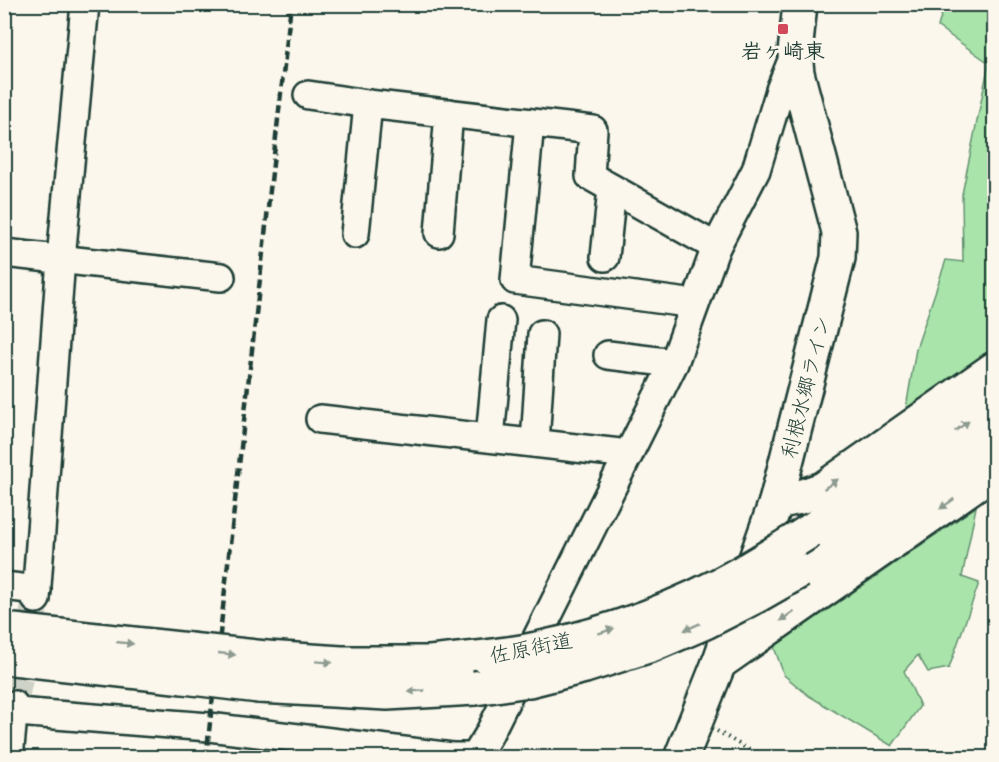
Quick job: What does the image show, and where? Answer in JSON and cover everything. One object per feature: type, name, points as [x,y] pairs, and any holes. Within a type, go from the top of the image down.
[{"type":"highway","name":"利根水郷ライン","points":[[681,758],[719,663],[776,502],[838,258],[839,232],[797,73],[795,53],[800,4]]},
{"type":"highway","points":[[776,502],[824,489],[994,369]]},
{"type":"highway","name":"佐原街道","points":[[263,672],[340,663],[430,663],[487,657],[536,650],[591,636],[643,618],[696,596],[743,572],[810,531],[994,404]]},
{"type":"highway","name":"佐原街道","points":[[4,657],[81,652],[263,672],[387,693],[475,688],[530,680],[585,666],[651,645],[705,622],[758,595],[800,572],[994,437]]},
{"type":"highway","points":[[719,663],[994,471]]},
{"type":"highway","points":[[4,606],[81,652]]},
{"type":"highway","name":"佐原街道","points":[[4,630],[81,652]]},
{"type":"highway","points":[[4,675],[81,652]]},
{"type":"street","points":[[4,586],[36,594],[61,259],[85,4]]},
{"type":"street","points":[[9,758],[11,709],[209,727],[452,757],[475,757],[494,725],[674,363],[716,247],[756,170],[780,90],[795,53]]},
{"type":"street","points":[[308,95],[593,130],[590,176],[716,247]]},
{"type":"street","points":[[355,234],[368,104]]},
{"type":"street","points":[[439,233],[449,113]]},
{"type":"street","points":[[530,123],[515,280],[695,304]]},
{"type":"street","points":[[605,257],[612,189]]},
{"type":"street","points":[[4,253],[220,277]]},
{"type":"street","points":[[490,438],[501,320]]},
{"type":"street","points":[[535,443],[542,334]]},
{"type":"street","points":[[608,355],[674,363]]},
{"type":"street","points":[[320,419],[629,454]]},
{"type":"path","points":[[696,718],[763,758]]},
{"type":"green space","points":[[944,5],[994,5],[994,352],[955,384],[906,408],[916,349],[946,260],[963,262],[962,194],[989,63],[938,27]]},
{"type":"green space","points":[[976,507],[962,577],[979,583],[949,668],[928,672],[918,655],[904,671],[920,706],[892,746],[809,696],[784,675],[774,647]]},
{"type":"tunnel","points":[[14,705],[36,599]]},
{"type":"railway","points":[[206,758],[291,4]]},
{"type":"place","name":"岩ヶ崎東","points":[[783,29]]}]
